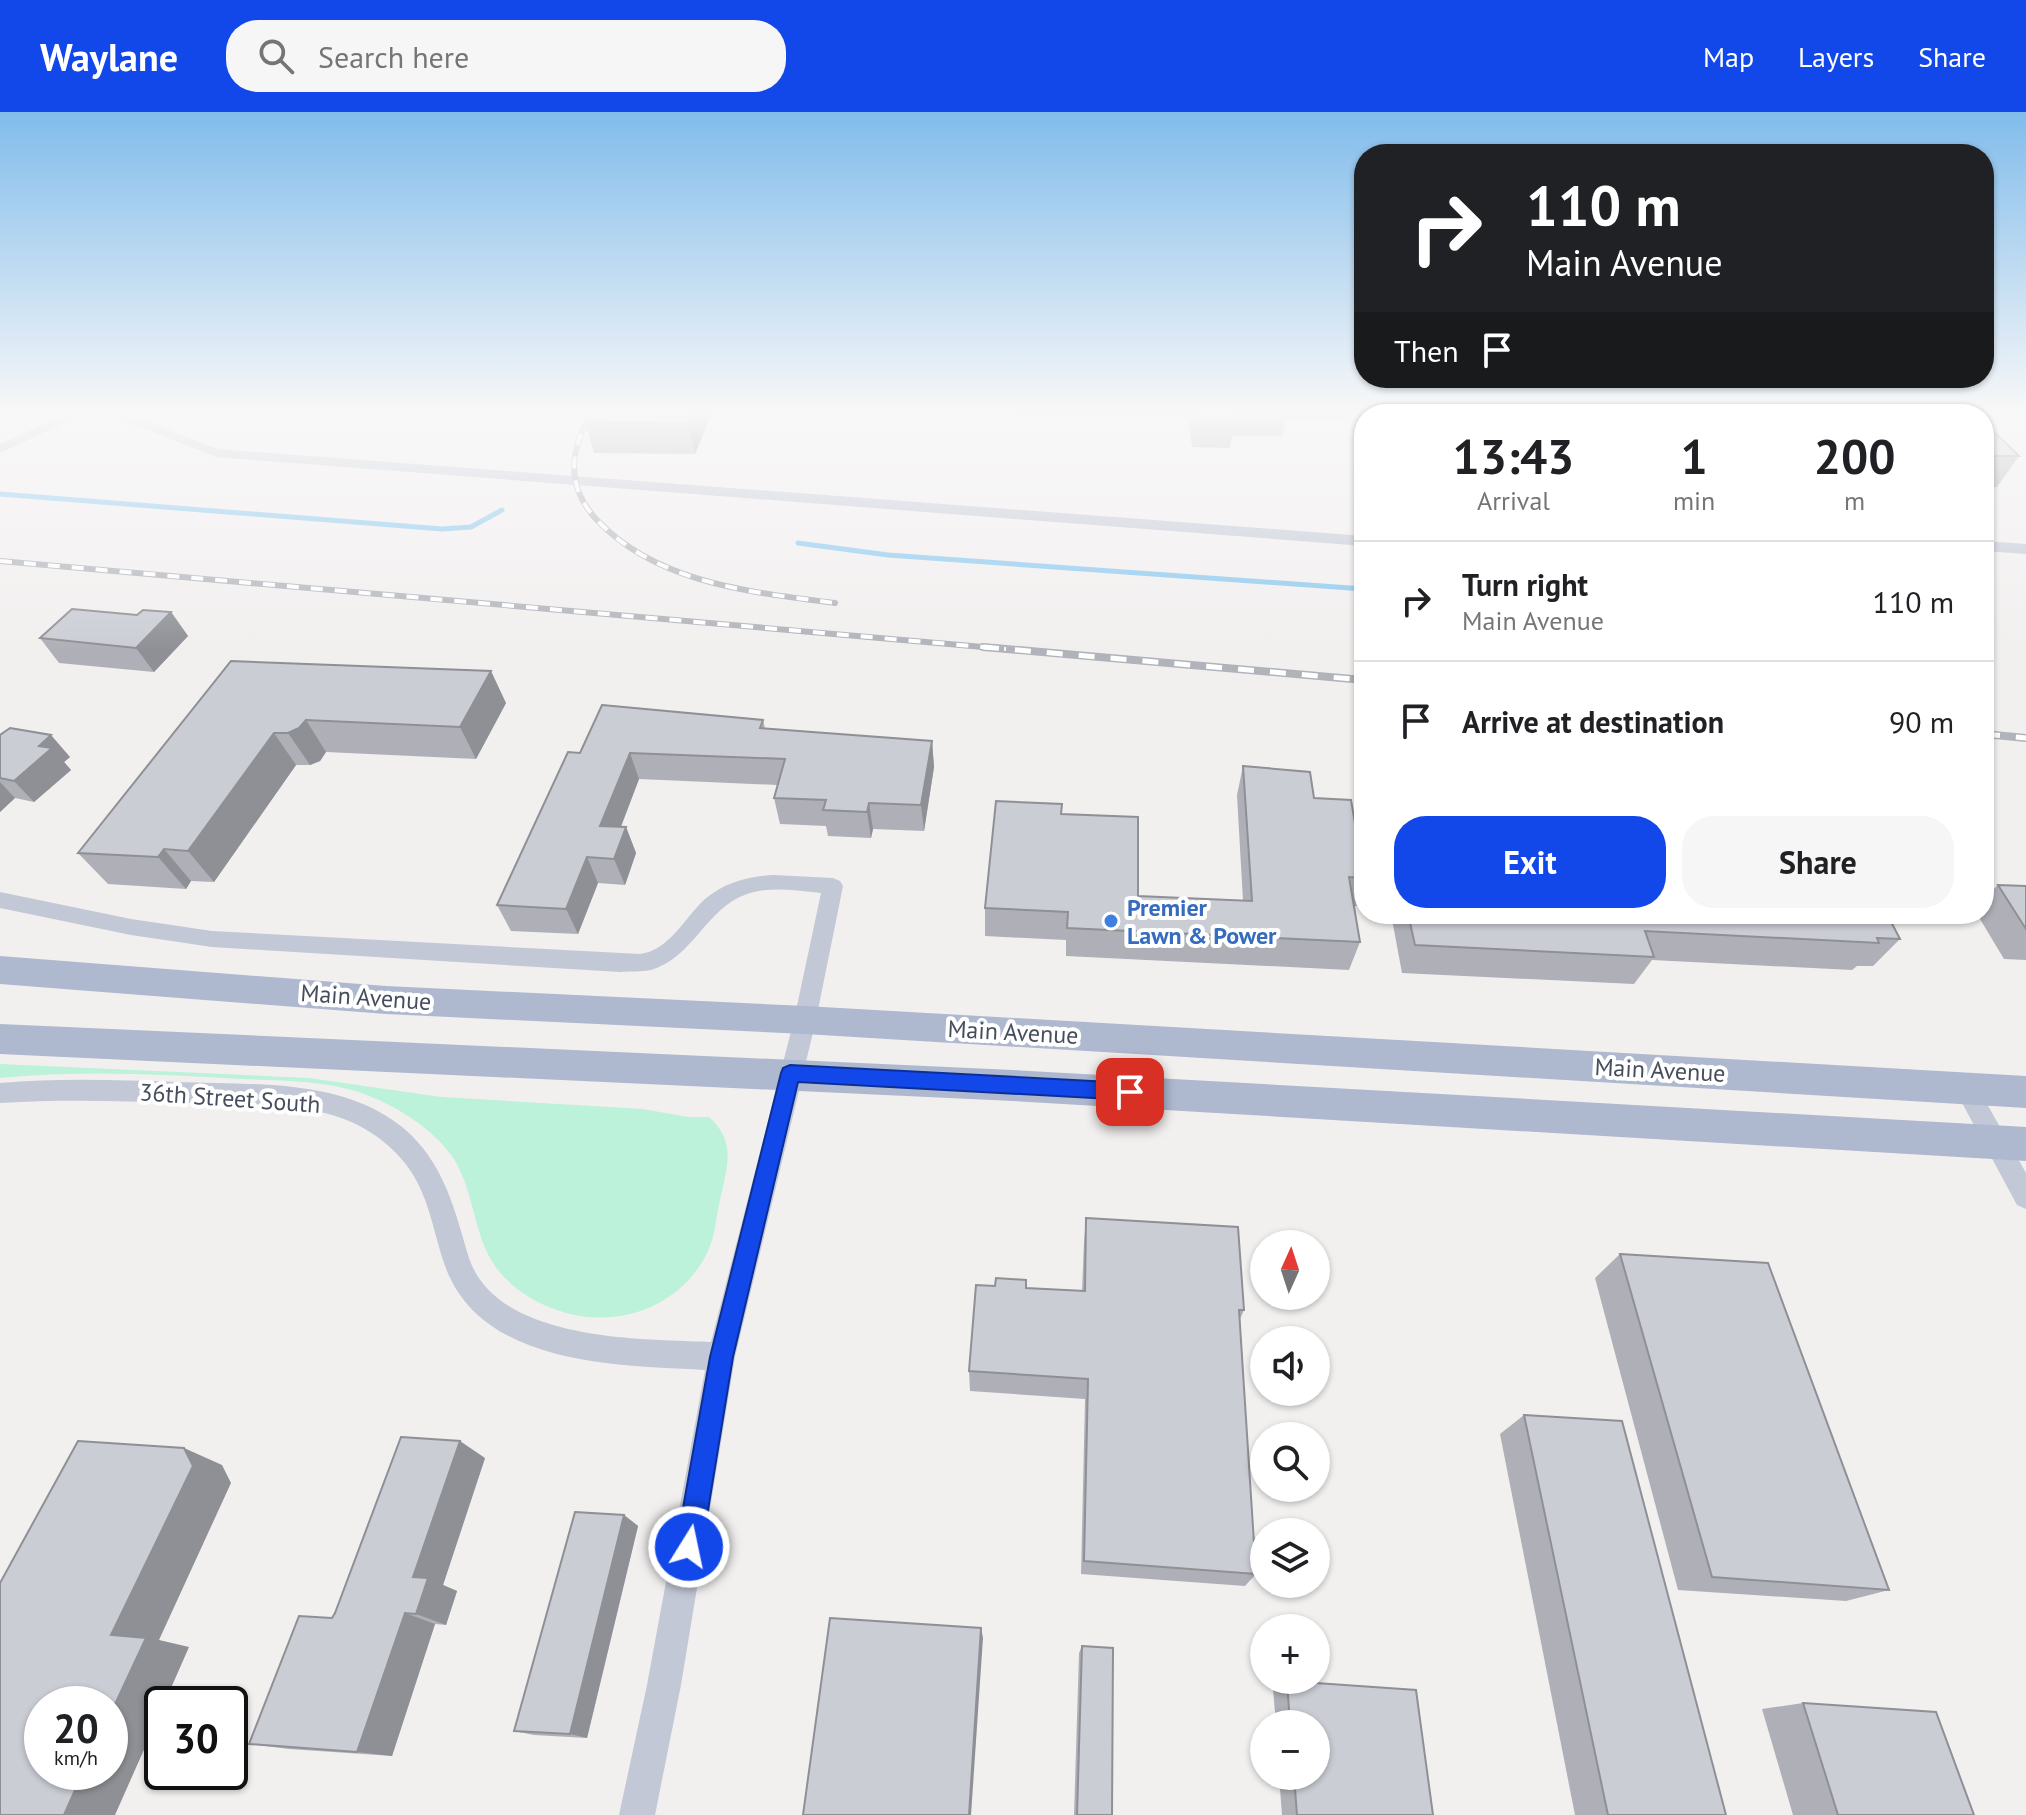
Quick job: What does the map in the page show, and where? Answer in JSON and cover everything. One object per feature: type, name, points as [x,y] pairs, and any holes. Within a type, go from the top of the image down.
[{"type":"main road","name":"Main Avenue","points":[[0,970],[386,1000],[805,1020],[2026,1092]]},
{"type":"main road","points":[[0,1039],[790,1073],[2011,1143]]},
{"type":"street","points":[[718,491],[1354,540]]},
{"type":"street","points":[[1994,547],[2026,549]]},
{"type":"street","points":[[0,900],[131,927],[212,939],[620,963],[651,961],[675,948],[701,912],[722,896],[743,886],[771,883],[833,886],[805,1020],[721,1357],[667,1670],[637,1815]]},
{"type":"street","points":[[1966,1088],[2011,1143],[2026,1197]]},
{"type":"street","name":"36th Street South","points":[[0,1093],[88,1089],[241,1095],[322,1103],[361,1114],[392,1134],[424,1166],[442,1200],[459,1268],[480,1297],[513,1325],[544,1338],[578,1346],[721,1357]]},
{"type":"green space","points":[[0,1064],[309,1078],[441,1097],[643,1109],[688,1117],[709,1117],[724,1136],[727,1166],[710,1247],[683,1286],[649,1308],[611,1317],[590,1317],[544,1305],[510,1283],[486,1250],[454,1159],[426,1129],[379,1100],[337,1086],[289,1081],[121,1074],[0,1078]]},
{"type":"building","points":[[72,609],[137,615],[143,610],[171,612],[136,648],[40,638]]},
{"type":"building","points":[[231,661],[491,671],[460,727],[306,720],[288,733],[274,733],[188,851],[164,849],[158,857],[78,853]]},
{"type":"building","points":[[602,705],[763,720],[760,728],[932,741],[921,805],[869,803],[867,812],[823,810],[826,800],[774,798],[785,759],[630,753],[600,826],[626,827],[614,859],[587,857],[566,909],[497,905],[568,752],[580,753]]},
{"type":"building","points":[[10,728],[51,735],[39,746],[52,748],[14,781],[0,778],[0,735]]},
{"type":"building","points":[[1243,766],[1310,772],[1314,798],[1351,800],[1354,877],[1349,877],[1354,924],[1357,924],[1360,942],[1067,928],[1068,912],[985,908],[996,801],[1062,804],[1061,814],[1138,817],[1138,896],[1252,901]]},
{"type":"building","points":[[1998,885],[2026,886],[2026,929]]},
{"type":"building","points":[[1410,924],[1892,924],[1900,939],[1877,938],[1879,943],[1645,931],[1654,957],[1415,945]]},
{"type":"building","points":[[1086,1218],[1238,1227],[1244,1310],[1239,1310],[1252,1518],[1250,1574],[1084,1561],[1088,1379],[969,1371],[976,1285],[995,1286],[996,1278],[1026,1280],[1026,1288],[1085,1291]]},
{"type":"building","points":[[1620,1254],[1768,1263],[1889,1590],[1712,1577]]},
{"type":"building","points":[[1524,1415],[1622,1421],[1726,1815],[1608,1815]]},
{"type":"building","points":[[401,1437],[460,1441],[413,1577],[428,1578],[416,1614],[405,1613],[357,1752],[249,1744],[299,1616],[332,1618],[335,1613]]},
{"type":"building","points":[[78,1441],[184,1448],[193,1466],[111,1635],[146,1638],[124,1686],[24,1686],[24,1790],[75,1790],[64,1815],[0,1815],[0,1583]]},
{"type":"building","points":[[575,1512],[624,1515],[570,1734],[514,1731]]},
{"type":"building","points":[[830,1618],[981,1628],[969,1815],[803,1815]]},
{"type":"building","points":[[1082,1646],[1113,1648],[1112,1815],[1077,1815]]},
{"type":"building","points":[[1330,1684],[1416,1690],[1433,1815],[1297,1815],[1295,1790],[1330,1790],[1330,1710],[1289,1710],[1288,1694],[1330,1694]]},
{"type":"building","points":[[1803,1703],[1936,1712],[1974,1815],[1838,1815]]},
{"type":"waterway","points":[[0,494],[442,529],[471,527],[502,510]]},
{"type":"waterway","points":[[798,543],[888,555],[1354,588]]},
{"type":"railway","points":[[579,491],[596,519],[620,541],[676,571],[739,589],[835,603]]},
{"type":"railway","points":[[0,561],[997,648]]},
{"type":"railway","points":[[983,647],[997,648]]},
{"type":"railway","points":[[997,648],[1354,679]]},
{"type":"railway","points":[[997,648],[1006,649]]},
{"type":"railway","points":[[1994,735],[2026,738]]},
{"type":"place","name":"Premier Lawn & Power","points":[[1111,921]]},
{"type":"route","points":[[689,1547],[721,1357],[790,1073],[1130,1092]]}]
